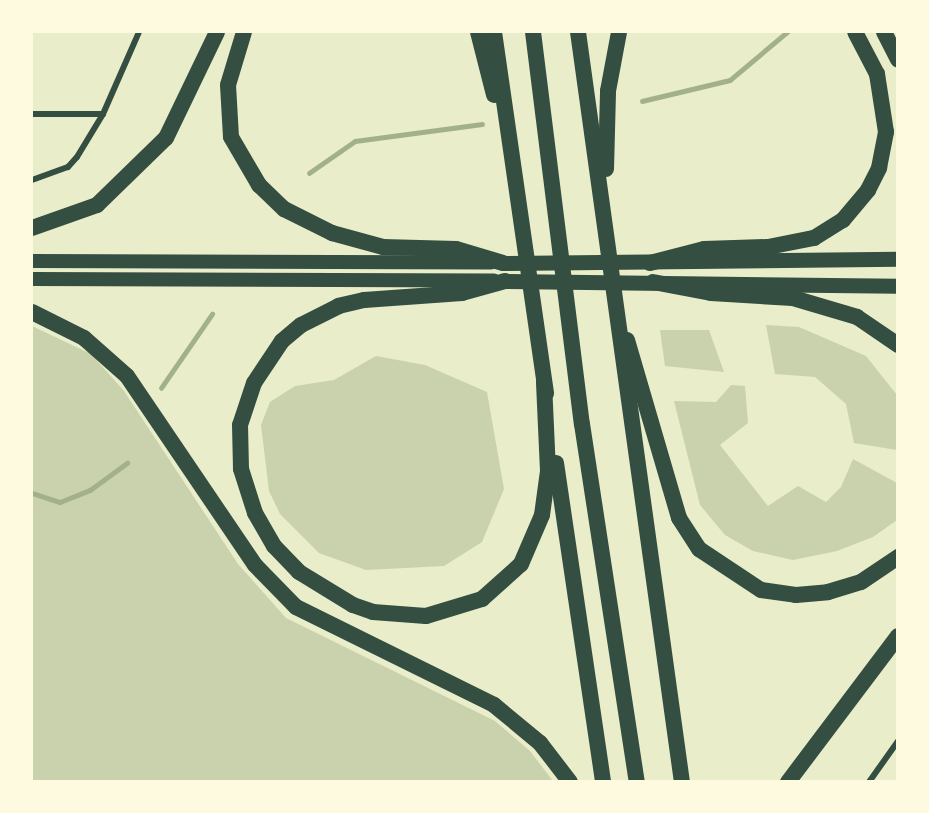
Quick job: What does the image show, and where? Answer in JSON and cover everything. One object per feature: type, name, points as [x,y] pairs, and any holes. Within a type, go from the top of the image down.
[{"type":"highway","points":[[32,228],[97,205],[166,138],[217,32]]},
{"type":"highway","points":[[244,32],[228,85],[228,119],[231,137],[259,185],[284,209],[332,233],[383,247],[503,263],[650,263],[768,248],[814,238],[843,220],[868,190],[884,150],[883,96],[877,74],[855,32]]},
{"type":"highway","points":[[478,32],[518,192]]},
{"type":"highway","points":[[494,32],[603,782]]},
{"type":"highway","points":[[533,32],[582,424],[638,782]]},
{"type":"highway","points":[[578,32],[682,782]]},
{"type":"highway","points":[[604,215],[608,91],[619,32]]},
{"type":"highway","points":[[884,32],[897,60]]},
{"type":"highway","points":[[705,256],[897,259]]},
{"type":"highway","points":[[544,382],[548,471],[542,515],[521,564],[492,593],[440,614],[373,612],[334,596],[286,560],[259,521],[241,469],[240,425],[262,368],[301,325],[339,306],[364,300],[506,280],[653,282],[793,298],[857,317],[897,345]]},
{"type":"highway","points":[[710,288],[897,286]]},
{"type":"highway","points":[[32,312],[84,338],[127,376],[255,565],[296,607],[494,705],[540,743],[570,782]]},
{"type":"highway","points":[[617,322],[642,381],[661,463],[679,518],[699,549],[761,590],[796,595],[828,592],[861,582],[897,557]]},
{"type":"highway","points":[[788,782],[897,636]]},
{"type":"main road","points":[[32,261],[457,256]]},
{"type":"main road","points":[[32,279],[461,287]]},
{"type":"street","points":[[32,180],[68,167],[103,114],[139,32]]},
{"type":"street","points":[[32,114],[103,114]]},
{"type":"street","points":[[868,782],[897,741]]},
{"type":"green space","points":[[766,325],[799,327],[866,356],[897,395],[897,450],[854,443],[846,404],[815,377],[775,374]]},
{"type":"green space","points":[[32,326],[91,354],[124,391],[238,564],[286,618],[495,721],[530,751],[553,781],[32,781]]},
{"type":"green space","points":[[660,330],[709,330],[724,372],[665,366]]},
{"type":"green space","points":[[376,356],[425,365],[487,392],[504,489],[482,542],[444,566],[366,570],[319,553],[280,514],[269,491],[261,425],[270,402],[295,386],[334,380]]},
{"type":"green space","points":[[731,385],[745,386],[748,423],[720,445],[768,506],[798,486],[826,502],[841,487],[853,459],[897,483],[897,520],[873,537],[837,551],[793,560],[753,551],[725,535],[700,505],[674,401],[716,402]]},
{"type":"waterway","points":[[642,101],[730,80],[787,32]]},
{"type":"waterway","points":[[309,173],[355,141],[482,124]]},
{"type":"waterway","points":[[161,388],[212,314]]},
{"type":"waterway","points":[[32,493],[60,502],[90,490],[127,463]]}]
